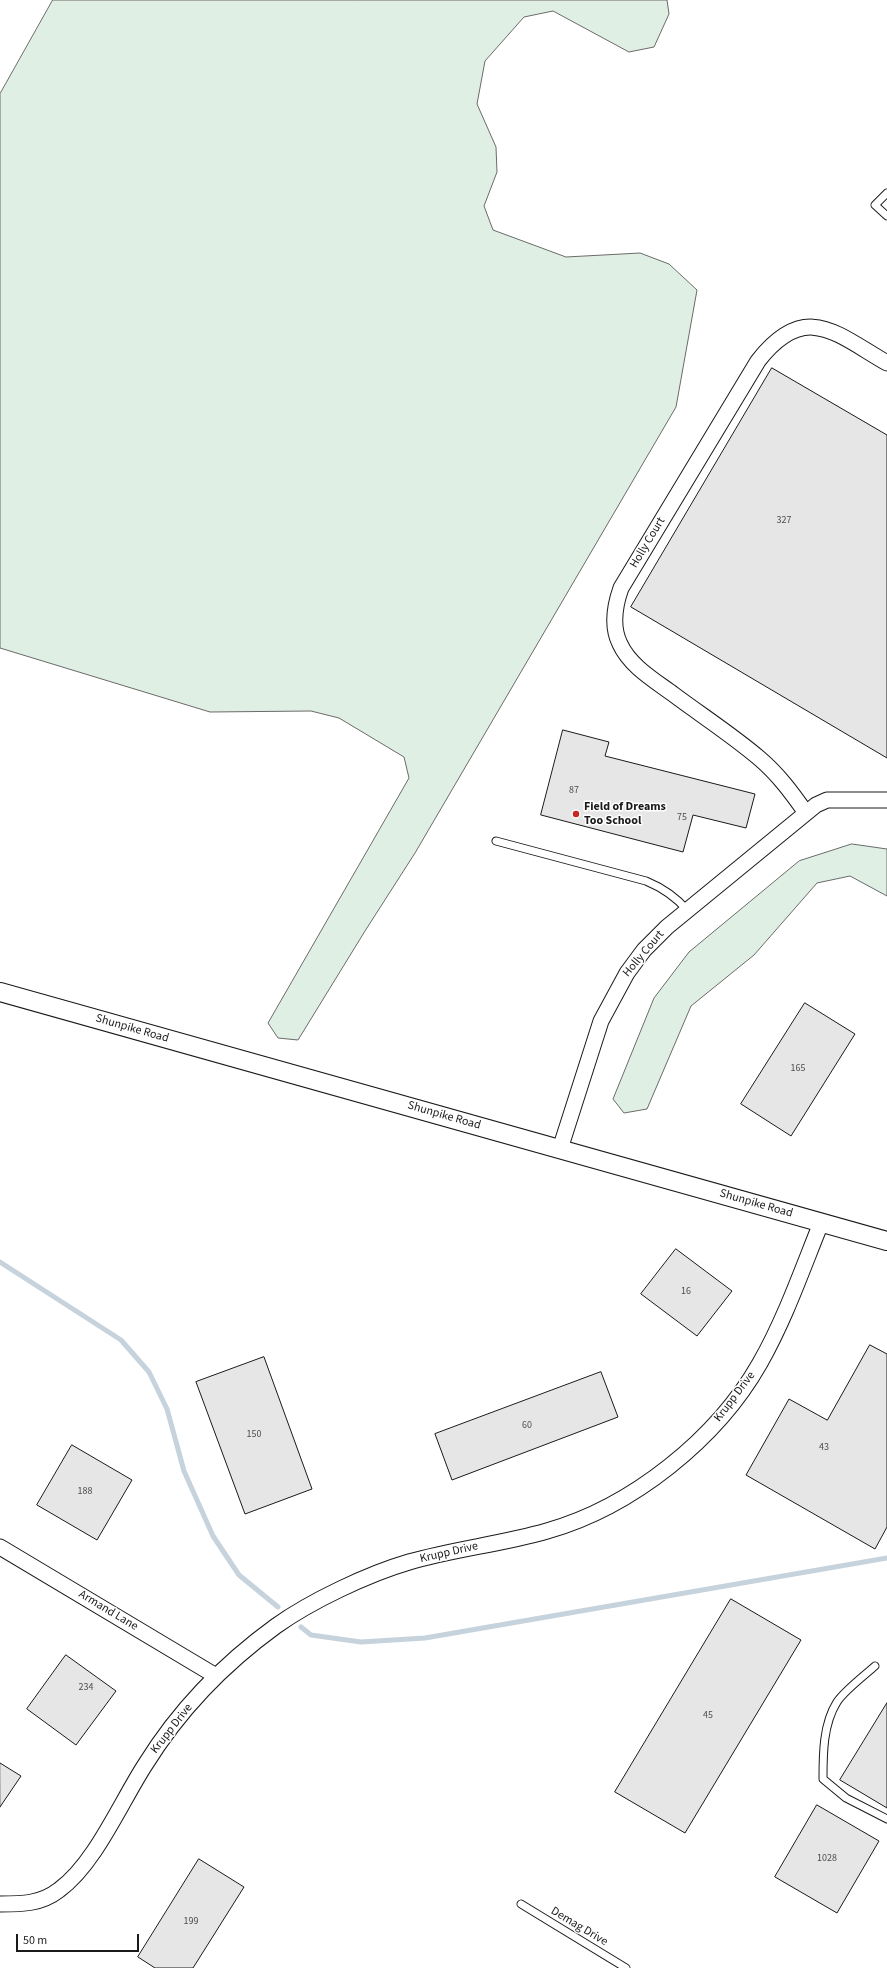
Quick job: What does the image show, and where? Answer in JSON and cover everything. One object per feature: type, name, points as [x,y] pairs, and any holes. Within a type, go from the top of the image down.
[{"type":"street","name":"Holly Court","points":[[806,813],[786,784],[759,757],[650,677],[630,658],[620,644],[616,631],[616,602],[621,588],[758,361],[768,348],[781,337],[795,330],[809,326],[823,327],[887,363]]},
{"type":"street","name":"Holly Court","points":[[560,1149],[586,1063],[601,1021],[627,973],[644,950],[687,910],[816,805],[827,800],[887,800]]},
{"type":"street","name":"Shunpike Road","points":[[0,992],[887,1241]]},
{"type":"street","name":"Krupp Drive","points":[[0,1904],[32,1903],[46,1898],[61,1889],[95,1850],[156,1747],[175,1722],[216,1676],[277,1625],[301,1610],[381,1572],[410,1562],[549,1530],[573,1521],[622,1498],[662,1472],[691,1448],[714,1425],[750,1380],[777,1330],[821,1223]]},
{"type":"street","name":"Armand Lane","points":[[0,1547],[216,1676]]},
{"type":"lane","points":[[887,193],[875,205],[887,216]]},
{"type":"lane","points":[[496,841],[646,881],[660,887],[675,897],[687,910]]},
{"type":"lane","points":[[875,1666],[838,1701],[828,1726],[823,1759],[823,1779],[846,1798],[887,1819]]},
{"type":"lane","name":"Demag Drive","points":[[521,1904],[626,1968]]},
{"type":"green space","points":[[53,0],[667,0],[669,14],[654,47],[629,52],[553,11],[524,17],[485,61],[477,104],[496,147],[497,172],[484,206],[493,230],[566,257],[640,253],[669,264],[697,290],[676,407],[415,853],[298,1040],[278,1038],[268,1023],[409,778],[404,757],[339,718],[311,711],[210,712],[0,648],[0,94]]},
{"type":"green space","points":[[852,844],[887,849],[887,896],[850,876],[817,883],[754,955],[691,1006],[647,1109],[624,1113],[613,1099],[654,998],[689,952],[799,861]]},
{"type":"building","points":[[772,368],[887,435],[887,758],[631,607]]},
{"type":"building","points":[[563,730],[609,742],[605,756],[755,794],[746,828],[693,815],[683,852],[541,815]]},
{"type":"building","points":[[805,1003],[855,1034],[791,1136],[741,1104]]},
{"type":"building","points":[[676,1249],[732,1291],[697,1336],[641,1294]]},
{"type":"building","points":[[870,1345],[887,1354],[887,1527],[875,1549],[746,1475],[789,1399],[827,1420]]},
{"type":"building","points":[[264,1357],[312,1489],[245,1514],[196,1382]]},
{"type":"building","points":[[601,1372],[618,1417],[452,1480],[435,1434]]},
{"type":"building","points":[[72,1445],[132,1480],[97,1540],[37,1505]]},
{"type":"building","points":[[731,1599],[801,1640],[685,1833],[615,1792]]},
{"type":"building","points":[[66,1655],[116,1691],[76,1745],[27,1709]]},
{"type":"building","points":[[887,1703],[887,1808],[840,1780]]},
{"type":"building","points":[[0,1763],[21,1776],[0,1807]]},
{"type":"building","points":[[817,1805],[879,1841],[837,1913],[775,1877]]},
{"type":"building","points":[[199,1859],[244,1887],[193,1968],[155,1968],[138,1957]]},
{"type":"waterway","points":[[0,1262],[121,1340],[149,1372],[167,1409],[184,1471],[213,1536],[239,1575],[278,1607]]},
{"type":"waterway","points":[[301,1627],[311,1635],[361,1642],[425,1638],[887,1558]]},
{"type":"place","name":"Field of Dreams Too School","points":[[576,814]]}]
